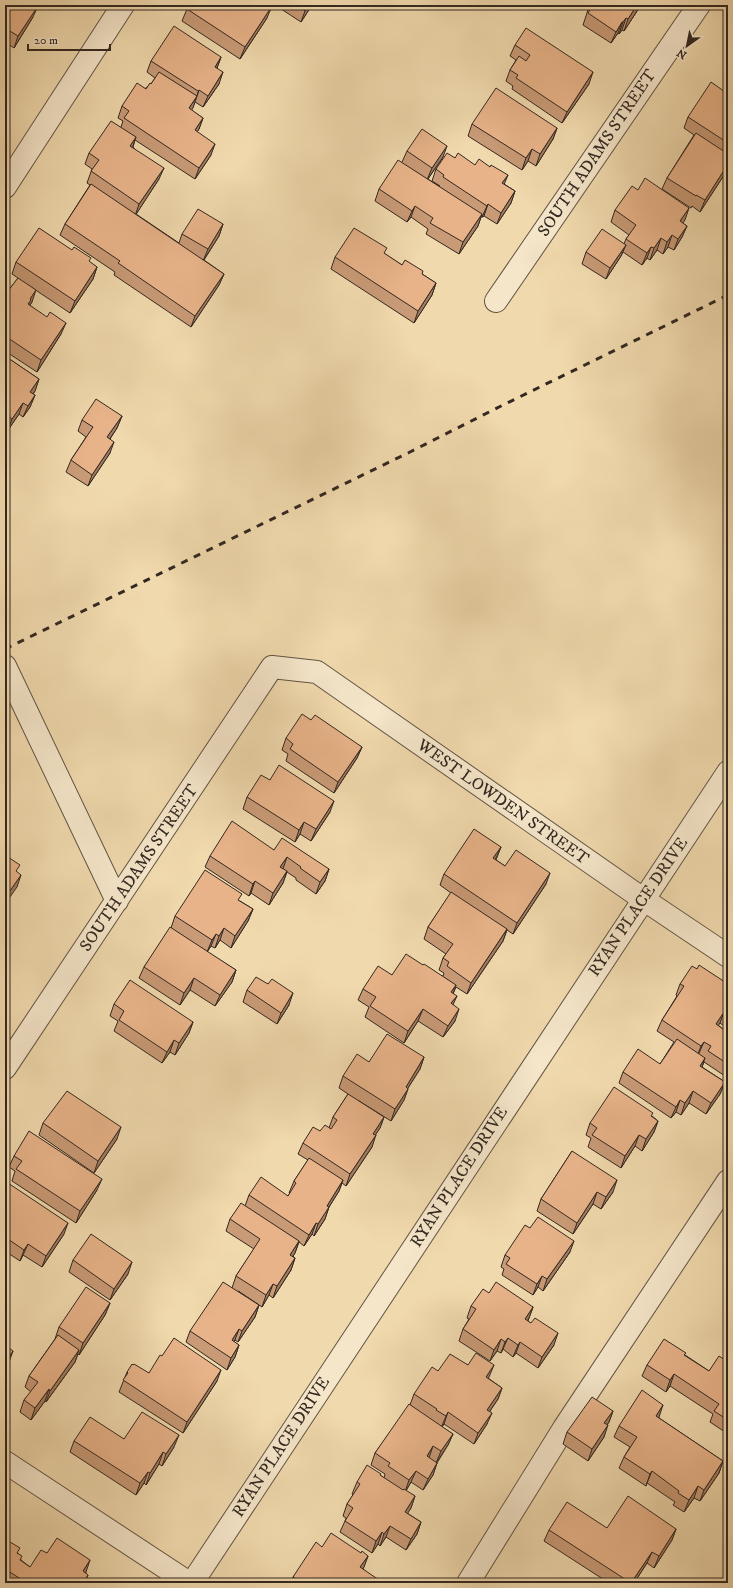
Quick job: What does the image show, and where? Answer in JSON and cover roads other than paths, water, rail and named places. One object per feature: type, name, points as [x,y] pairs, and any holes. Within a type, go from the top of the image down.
[{"type":"street","points":[[5,187],[123,5]]},
{"type":"street","name":"SOUTH ADAMS STREET","points":[[496,301],[699,5]]},
{"type":"street","points":[[5,666],[116,901]]},
{"type":"street","name":"SOUTH ADAMS STREET","points":[[5,1068],[272,667]]},
{"type":"street","name":"WEST LOWDEN STREET","points":[[272,667],[317,672],[642,899],[728,956]]},
{"type":"street","name":"RYAN PLACE DRIVE","points":[[190,1583],[642,899],[728,772]]},
{"type":"street","points":[[468,1583],[564,1428],[728,1181]]},
{"type":"street","points":[[5,1462],[190,1583]]},
{"type":"railway","points":[[5,649],[728,295]]}]
